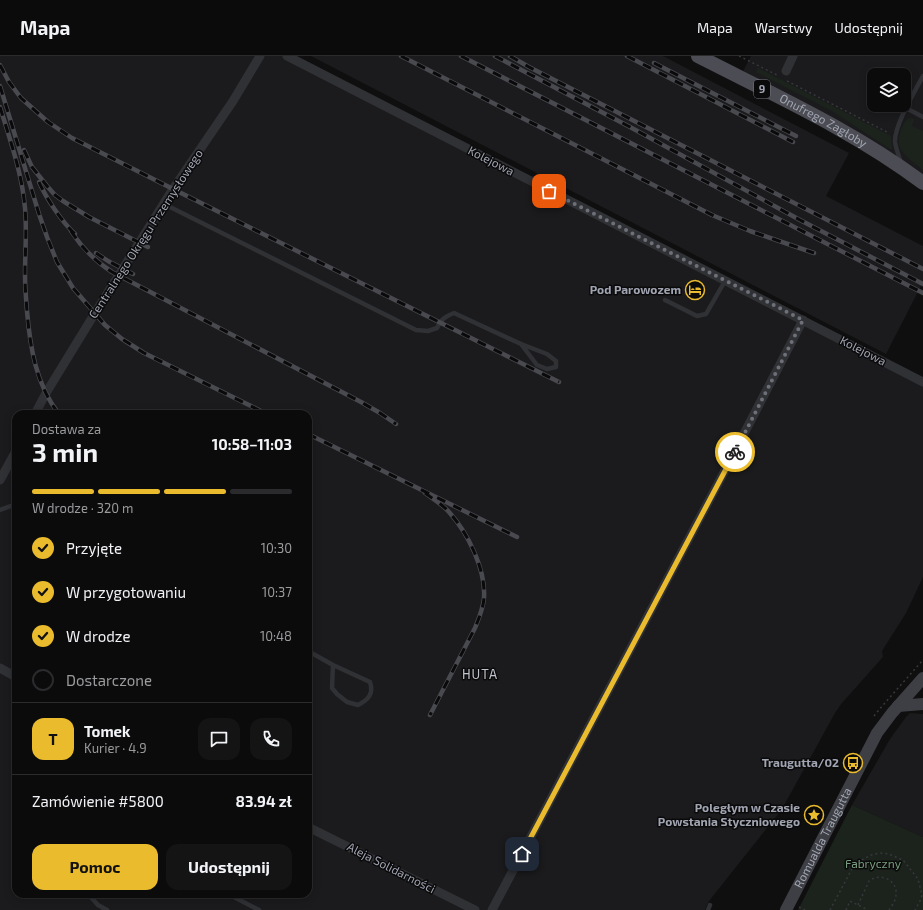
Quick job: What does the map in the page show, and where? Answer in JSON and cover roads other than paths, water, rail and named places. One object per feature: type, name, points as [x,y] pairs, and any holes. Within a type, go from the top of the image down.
[{"type":"main road","name":"Onufrego Zagłoby","points":[[703,57],[869,146],[923,184]]},
{"type":"main road","name":"Romualda Traugutta","points":[[786,910],[884,722],[923,678]]},
{"type":"main road","points":[[898,706],[923,704]]},
{"type":"street","name":"Centralnego Okręgu Przemysłowego","points":[[37,410],[95,313],[164,204],[233,102],[260,56]]},
{"type":"street","name":"Kolejowa","points":[[287,56],[923,382]]},
{"type":"street","points":[[784,75],[793,56]]},
{"type":"street","points":[[492,910],[803,320]]},
{"type":"street","points":[[0,480],[12,458]]},
{"type":"street","points":[[0,668],[12,675]]},
{"type":"street","name":"Aleja Solidarności","points":[[312,829],[475,910]]},
{"type":"lane","points":[[911,99],[923,76]]},
{"type":"lane","points":[[911,111],[923,117]]},
{"type":"lane","points":[[903,169],[896,148],[895,137],[904,112]]},
{"type":"lane","points":[[164,204],[416,330],[428,331],[437,328],[439,322],[445,317],[454,313],[521,344],[547,354],[556,361],[556,367],[547,369],[537,365],[521,344]]},
{"type":"lane","points":[[665,300],[697,316],[706,314],[726,281]]},
{"type":"lane","points":[[0,510],[12,506]]},
{"type":"lane","points":[[312,653],[333,665],[370,682],[372,687],[367,700],[358,705],[347,702],[337,694],[332,688],[333,665]]},
{"type":"lane","points":[[92,898],[98,905],[107,910]]},
{"type":"lane","points":[[236,898],[259,910]]},
{"type":"lane","points":[[708,910],[710,905]]},
{"type":"railway","points":[[401,56],[712,215],[750,231],[814,253]]},
{"type":"railway","points":[[461,56],[923,293]]},
{"type":"railway","points":[[495,56],[630,127],[800,220],[923,284]]},
{"type":"railway","points":[[510,56],[923,269]]},
{"type":"railway","points":[[627,56],[793,142]]},
{"type":"railway","points":[[654,63],[796,136]]},
{"type":"railway","points":[[0,65],[9,82],[21,98],[48,122],[72,138],[559,382]]},
{"type":"railway","points":[[0,86],[47,237],[57,262],[73,288],[105,325],[122,339],[144,353],[259,410]]},
{"type":"railway","points":[[0,107],[15,157],[25,208],[25,288],[32,352],[45,391],[56,410]]},
{"type":"railway","points":[[24,150],[32,167],[55,195],[89,217],[148,247]]},
{"type":"railway","points":[[39,182],[55,210],[75,234]]},
{"type":"railway","points":[[71,231],[89,254],[112,272],[361,402],[396,424]]},
{"type":"railway","points":[[96,253],[133,274]]},
{"type":"railway","points":[[312,436],[517,537]]},
{"type":"railway","points":[[425,493],[446,509],[463,530],[479,564],[484,587],[483,606],[475,628],[430,715]]},
{"type":"place","name":"Pod Parowozem","points":[[695,290]]},
{"type":"place","name":"Traugutta/02","points":[[853,763]]},
{"type":"place","name":"Poległym w Czasie Powstania Styczniowego","points":[[814,815]]},
{"type":"district","name":"HUTA","points":[[480,674]]},
{"type":"park label","name":"Fabryczny","points":[[873,864]]}]
